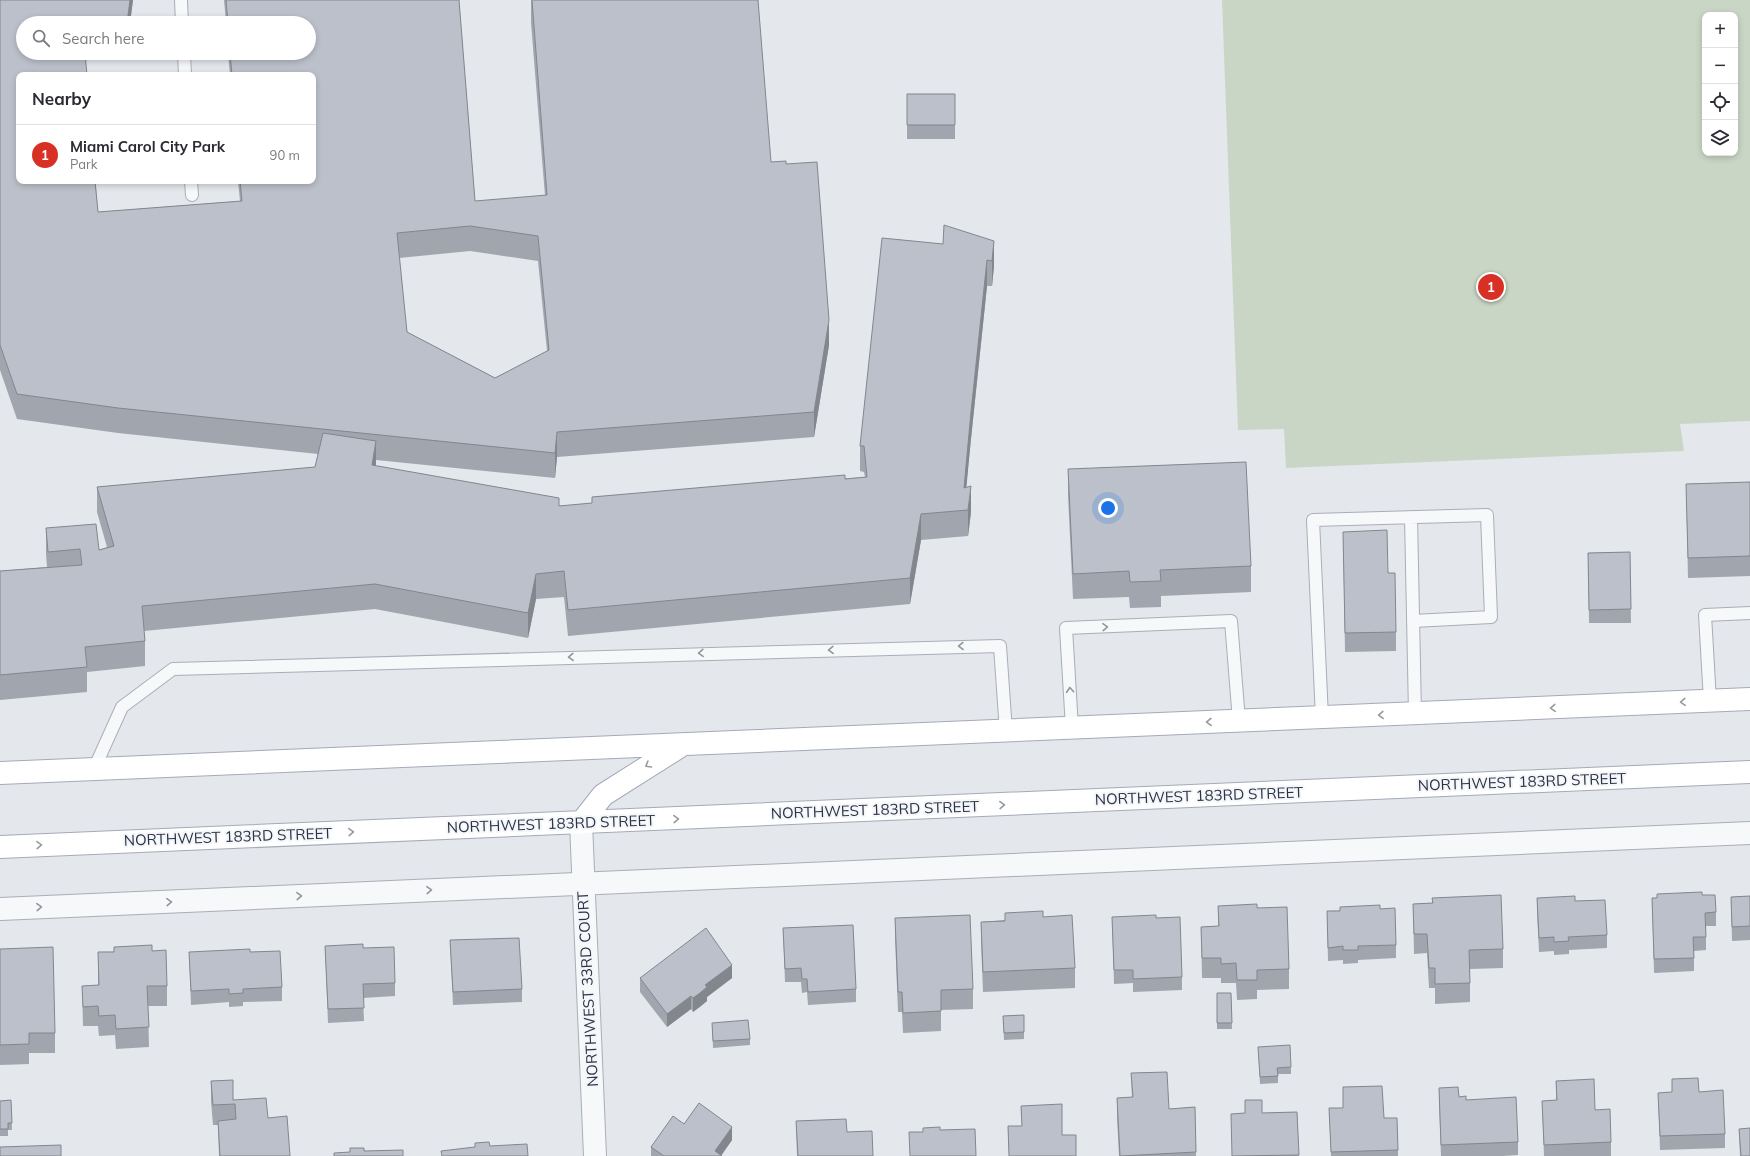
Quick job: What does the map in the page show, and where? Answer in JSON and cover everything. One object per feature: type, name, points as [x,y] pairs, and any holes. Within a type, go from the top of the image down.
[{"type":"main road","points":[[0,773],[1006,732],[1750,699]]},
{"type":"main road","points":[[581,823],[602,795],[682,745]]},
{"type":"main road","name":"NORTHWEST 183RD STREET","points":[[0,847],[1750,772]]},
{"type":"street","name":"NORTHWEST 33RD COURT","points":[[581,823],[595,1156]]},
{"type":"street","points":[[0,909],[1750,832]]},
{"type":"lane","points":[[181,0],[182,16]]},
{"type":"lane","points":[[184,60],[185,72]]},
{"type":"lane","points":[[191,184],[192,195]]},
{"type":"lane","points":[[1322,718],[1314,520],[1487,515],[1490,617],[1413,621]]},
{"type":"lane","points":[[1411,517],[1415,714]]},
{"type":"lane","points":[[1710,701],[1705,615],[1750,613]]},
{"type":"lane","points":[[1072,728],[1066,628],[1231,621],[1239,721]]},
{"type":"lane","points":[[94,769],[122,707],[173,669],[1000,646],[1006,732]]},
{"type":"green space","points":[[1222,0],[1750,0],[1750,421],[1680,424],[1684,451],[1286,468],[1284,429],[1238,430]]},
{"type":"building","points":[[0,0],[130,0],[128,16],[16,16],[16,60],[86,60],[87,72],[16,72],[16,184],[95,184],[98,212],[242,201],[240,184],[316,184],[316,72],[232,72],[231,60],[316,60],[316,16],[227,16],[226,0],[459,0],[475,201],[547,195],[532,0],[758,0],[771,162],[786,161],[786,164],[817,162],[829,320],[814,412],[557,432],[555,453],[118,408],[17,394],[0,345]],"holes":[[[470,226],[538,236],[549,350],[495,378],[407,332],[397,233]]]},
{"type":"building","points":[[907,94],[955,94],[955,125],[907,125]]},
{"type":"building","points":[[944,225],[994,241],[992,261],[987,260],[964,488],[971,486],[968,510],[921,514],[910,578],[568,610],[564,571],[536,574],[528,613],[375,584],[142,606],[145,641],[85,647],[87,667],[0,675],[0,571],[82,565],[80,549],[48,552],[46,528],[96,524],[99,550],[114,546],[97,487],[315,467],[323,433],[376,441],[372,465],[559,498],[559,506],[592,503],[592,497],[845,475],[845,479],[867,477],[864,446],[860,446],[882,238],[943,244]]},
{"type":"building","points":[[1246,462],[1251,566],[1160,570],[1161,581],[1130,582],[1129,571],[1073,574],[1068,469]]},
{"type":"building","points":[[1750,482],[1750,556],[1688,558],[1686,484]]},
{"type":"building","points":[[1387,530],[1388,573],[1395,573],[1396,632],[1345,633],[1343,532]]},
{"type":"building","points":[[1630,552],[1631,609],[1589,610],[1588,553]]},
{"type":"building","points":[[1702,892],[1702,895],[1715,895],[1716,912],[1705,913],[1706,937],[1693,937],[1694,958],[1654,959],[1652,898],[1657,898],[1657,894]]},
{"type":"building","points":[[1501,895],[1503,949],[1469,950],[1470,983],[1435,984],[1435,968],[1429,968],[1427,934],[1414,934],[1413,904],[1433,903],[1432,898]]},
{"type":"building","points":[[1575,896],[1575,901],[1605,900],[1607,935],[1568,937],[1569,941],[1554,942],[1554,937],[1539,938],[1537,898]]},
{"type":"building","points":[[1750,896],[1750,926],[1732,927],[1731,897]]},
{"type":"building","points":[[1257,904],[1257,908],[1287,907],[1289,969],[1257,970],[1257,980],[1237,980],[1236,963],[1221,964],[1221,958],[1202,958],[1201,927],[1219,926],[1218,906]]},
{"type":"building","points":[[1380,905],[1380,909],[1395,908],[1396,945],[1358,946],[1358,950],[1343,950],[1343,946],[1328,948],[1327,911],[1340,911],[1340,907]]},
{"type":"building","points":[[1043,911],[1043,917],[1072,915],[1075,968],[983,972],[981,922],[1005,921],[1005,913]]},
{"type":"building","points":[[970,915],[973,989],[941,990],[941,1011],[903,1013],[902,992],[898,992],[895,918]]},
{"type":"building","points":[[1156,915],[1156,918],[1180,917],[1182,977],[1133,979],[1133,970],[1114,970],[1112,917]]},
{"type":"building","points":[[853,925],[856,989],[808,992],[807,979],[802,979],[801,968],[785,969],[783,928]]},
{"type":"building","points":[[706,928],[732,965],[705,985],[707,987],[700,993],[693,998],[691,996],[667,1014],[640,978]]},
{"type":"building","points":[[519,938],[522,989],[453,992],[450,940]]},
{"type":"building","points":[[363,944],[363,948],[394,947],[395,983],[363,984],[364,1008],[328,1009],[325,946]]},
{"type":"building","points":[[152,945],[152,951],[166,950],[167,986],[147,986],[149,1027],[116,1029],[115,1015],[99,1016],[98,1006],[83,1007],[82,986],[99,985],[98,952],[114,952],[114,947]]},
{"type":"building","points":[[53,947],[55,1033],[29,1033],[29,1044],[0,1045],[0,949]]},
{"type":"building","points":[[250,949],[250,952],[280,951],[282,987],[243,989],[243,993],[229,994],[229,989],[191,991],[189,952]]},
{"type":"building","points":[[1217,993],[1231,993],[1232,1023],[1217,1023]]},
{"type":"building","points":[[1024,1015],[1024,1032],[1004,1033],[1003,1016]]},
{"type":"building","points":[[748,1020],[750,1039],[713,1041],[712,1023]]},
{"type":"building","points":[[1290,1045],[1291,1067],[1277,1068],[1278,1076],[1260,1077],[1258,1047]]},
{"type":"building","points":[[1167,1072],[1169,1109],[1195,1107],[1196,1152],[1120,1156],[1117,1098],[1133,1097],[1131,1073]]},
{"type":"building","points":[[1698,1078],[1699,1092],[1723,1090],[1725,1134],[1660,1136],[1658,1093],[1672,1092],[1672,1079]]},
{"type":"building","points":[[1594,1079],[1595,1110],[1610,1109],[1611,1142],[1544,1145],[1542,1101],[1557,1100],[1556,1081]]},
{"type":"building","points":[[233,1080],[233,1100],[266,1098],[268,1118],[287,1116],[290,1156],[220,1156],[218,1121],[236,1119],[235,1104],[213,1105],[211,1081]]},
{"type":"building","points":[[1382,1086],[1384,1118],[1397,1118],[1398,1150],[1331,1152],[1329,1108],[1343,1108],[1343,1087]]},
{"type":"building","points":[[1458,1087],[1459,1097],[1466,1096],[1466,1100],[1516,1097],[1518,1142],[1441,1145],[1439,1088]]},
{"type":"building","points":[[11,1100],[12,1123],[8,1123],[8,1129],[0,1129],[0,1101]]},
{"type":"building","points":[[1245,1100],[1262,1100],[1262,1113],[1297,1112],[1299,1155],[1232,1156],[1231,1114],[1245,1113]]},
{"type":"building","points":[[699,1103],[732,1127],[715,1151],[722,1156],[664,1156],[651,1147],[673,1116],[684,1124]]},
{"type":"building","points":[[1062,1104],[1062,1135],[1076,1135],[1076,1156],[1009,1156],[1008,1126],[1022,1126],[1021,1106]]},
{"type":"building","points":[[846,1119],[847,1132],[872,1131],[873,1156],[798,1156],[796,1121]]},
{"type":"building","points":[[940,1127],[940,1130],[975,1129],[976,1156],[910,1156],[909,1132],[923,1132],[923,1128]]},
{"type":"building","points":[[1750,1128],[1750,1156],[1741,1156],[1739,1129]]},
{"type":"building","points":[[489,1142],[490,1146],[527,1144],[528,1156],[442,1156],[441,1151],[475,1147],[475,1143]]},
{"type":"building","points":[[61,1145],[61,1156],[0,1156],[0,1147]]},
{"type":"building","points":[[350,1148],[364,1148],[364,1151],[403,1150],[403,1156],[334,1156],[334,1153],[350,1152]]},
{"type":"place","name":"Miami Carol City Park","points":[[1491,287]]}]
